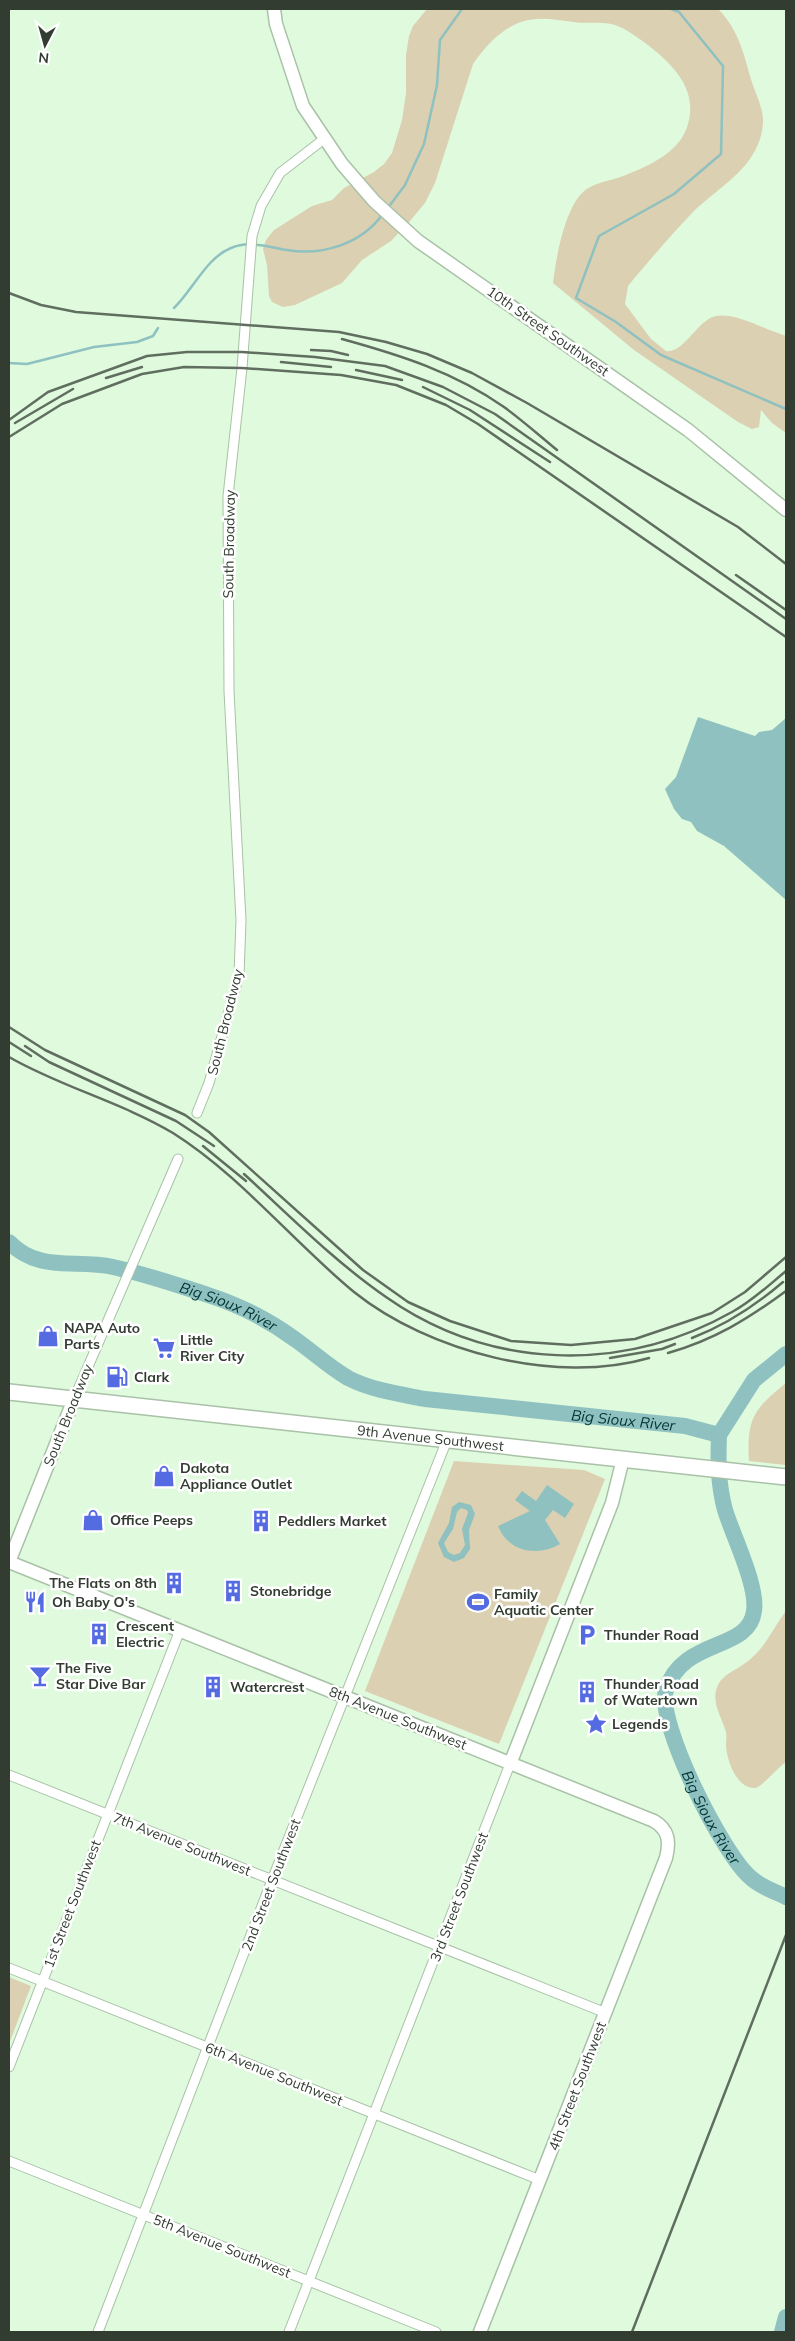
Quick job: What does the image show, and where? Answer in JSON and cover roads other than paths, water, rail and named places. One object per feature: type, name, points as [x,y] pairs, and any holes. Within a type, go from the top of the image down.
[{"type":"main road","name":"9th Avenue Southwest","points":[[9,1392],[786,1477]]},
{"type":"street","points":[[274,9],[276,24],[300,97],[324,139]]},
{"type":"street","name":"10th Street Southwest","points":[[324,139],[342,164],[374,201],[418,241],[688,430],[786,510]]},
{"type":"street","name":"South Broadway","points":[[197,1113],[209,1083],[239,976],[241,920],[229,691],[228,496],[242,368],[252,236],[261,206],[280,173],[324,139]]},
{"type":"street","name":"South Broadway","points":[[9,1562],[74,1399],[136,1252],[178,1159]]},
{"type":"street","name":"2nd Street Southwest","points":[[98,2332],[272,1880],[447,1440]]},
{"type":"street","name":"3rd Street Southwest","points":[[290,2332],[612,1502],[622,1459]]},
{"type":"street","name":"8th Avenue Southwest","points":[[9,1562],[654,1821],[663,1827],[668,1838]]},
{"type":"street","name":"1st Street Southwest","points":[[9,2067],[180,1630]]},
{"type":"street","name":"7th Avenue Southwest","points":[[9,1775],[606,2013]]},
{"type":"street","name":"4th Street Southwest","points":[[480,2332],[666,1858],[668,1838]]},
{"type":"street","name":"6th Avenue Southwest","points":[[9,1968],[540,2180]]},
{"type":"street","name":"5th Avenue Southwest","points":[[9,2160],[436,2332]]},
{"type":"water","points":[[698,717],[755,736],[759,732],[772,730],[786,718],[786,900],[724,846],[697,831],[691,822],[682,819],[674,809],[665,789],[676,777]]},
{"type":"water","points":[[547,1485],[574,1504],[565,1518],[553,1510],[545,1520],[560,1544],[551,1548],[533,1551],[516,1547],[503,1535],[498,1526],[530,1511],[515,1500],[522,1491],[536,1501]]},
{"type":"water","points":[[459,1502],[471,1505],[475,1514],[469,1530],[470,1549],[464,1558],[454,1562],[444,1557],[438,1543],[449,1523],[452,1507]],"holes":[[[461,1508],[467,1510],[468,1513],[462,1529],[465,1545],[460,1553],[454,1555],[448,1552],[444,1543],[453,1529],[457,1512]]]},
{"type":"waterway","points":[[387,209],[405,185],[424,144],[437,85],[440,40],[462,9]]},
{"type":"waterway","points":[[671,9],[679,12],[723,66],[721,154],[674,194],[599,236],[576,298],[616,322],[661,355],[786,409]]},
{"type":"waterway","points":[[174,308],[214,259],[231,248],[252,244],[300,251],[327,249],[340,246],[363,234],[382,215]]},
{"type":"waterway","points":[[9,363],[27,364],[94,347],[137,342],[153,336],[158,328]]},
{"type":"waterway","name":"Big Sioux River","points":[[9,1242],[21,1252],[33,1258],[58,1263],[113,1267],[161,1280],[231,1303],[275,1326],[348,1378],[376,1389],[425,1399],[685,1426],[719,1435]]},
{"type":"waterway","points":[[719,1435],[754,1380],[786,1354]]},
{"type":"waterway","name":"Big Sioux River","points":[[719,1435],[721,1491],[725,1510],[749,1575],[754,1611],[749,1624],[741,1633],[686,1661],[674,1673],[666,1690],[666,1707],[671,1730],[681,1758],[724,1843],[738,1864],[750,1877],[763,1886],[786,1897]]},
{"type":"waterway","name":"Big Sioux River","points":[[782,2332],[786,2317]]},
{"type":"railway","points":[[9,293],[41,305],[76,312],[339,332],[386,342],[427,354],[472,373],[527,403],[738,527],[786,564]]},
{"type":"railway","points":[[342,339],[406,358],[466,384],[504,407],[557,450]]},
{"type":"railway","points":[[311,350],[331,351],[348,355]]},
{"type":"railway","points":[[9,420],[48,392],[147,356],[187,352],[242,352],[315,357],[385,366],[443,387],[495,414],[786,619]]},
{"type":"railway","points":[[281,362],[331,367]]},
{"type":"railway","points":[[106,378],[142,367]]},
{"type":"railway","points":[[9,437],[62,404],[142,374],[184,367],[242,368],[341,375],[396,385],[446,405],[478,424],[786,637]]},
{"type":"railway","points":[[356,370],[402,380]]},
{"type":"railway","points":[[423,387],[470,410],[550,462]]},
{"type":"railway","points":[[15,423],[73,389]]},
{"type":"railway","points":[[736,575],[786,610]]},
{"type":"railway","points":[[9,1027],[45,1050],[185,1115],[209,1132],[363,1270],[408,1302],[450,1321],[511,1341],[571,1345],[635,1339],[712,1313],[745,1292],[786,1257]]},
{"type":"railway","points":[[9,1042],[31,1056]]},
{"type":"railway","points":[[25,1046],[49,1062],[176,1121],[214,1146]]},
{"type":"railway","points":[[9,1057],[49,1077],[133,1112],[173,1133],[198,1150],[244,1189],[354,1292],[384,1313],[419,1331],[456,1346],[495,1358],[535,1365],[574,1368],[613,1365],[649,1358]]},
{"type":"railway","points":[[203,1146],[246,1181]]},
{"type":"railway","points":[[244,1174],[330,1253],[386,1297],[426,1321],[468,1339],[512,1350],[557,1355],[602,1354],[646,1346],[690,1332],[732,1312],[753,1298],[786,1271]]},
{"type":"railway","points":[[692,1338],[740,1314],[783,1282]]},
{"type":"railway","points":[[668,1353],[701,1342],[730,1328],[786,1291]]},
{"type":"railway","points":[[610,1358],[662,1349],[675,1344]]},
{"type":"railway","points":[[632,2332],[786,1935]]},
{"type":"place","name":"NAPA Auto Parts","points":[[48,1336]]},
{"type":"place","name":"Little River City","points":[[164,1348]]},
{"type":"place","name":"Clark","points":[[117,1377]]},
{"type":"place","name":"Dakota Appliance Outlet","points":[[164,1476]]},
{"type":"place","name":"Office Peeps","points":[[93,1520]]},
{"type":"place","name":"Peddlers Market","points":[[261,1521]]},
{"type":"place","name":"The Flats on 8th","points":[[174,1583]]},
{"type":"place","name":"Stonebridge","points":[[233,1591]]},
{"type":"place","name":"Oh Baby O's","points":[[35,1602]]},
{"type":"place","name":"Family Aquatic Center","points":[[478,1602]]},
{"type":"place","name":"Crescent Electric","points":[[99,1634]]},
{"type":"place","name":"Thunder Road","points":[[587,1635]]},
{"type":"place","name":"The Five Star Dive Bar","points":[[40,1676]]},
{"type":"place","name":"Watercrest","points":[[213,1687]]},
{"type":"place","name":"Thunder Road of Watertown","points":[[587,1692]]},
{"type":"place","name":"Legends","points":[[596,1724]]}]
